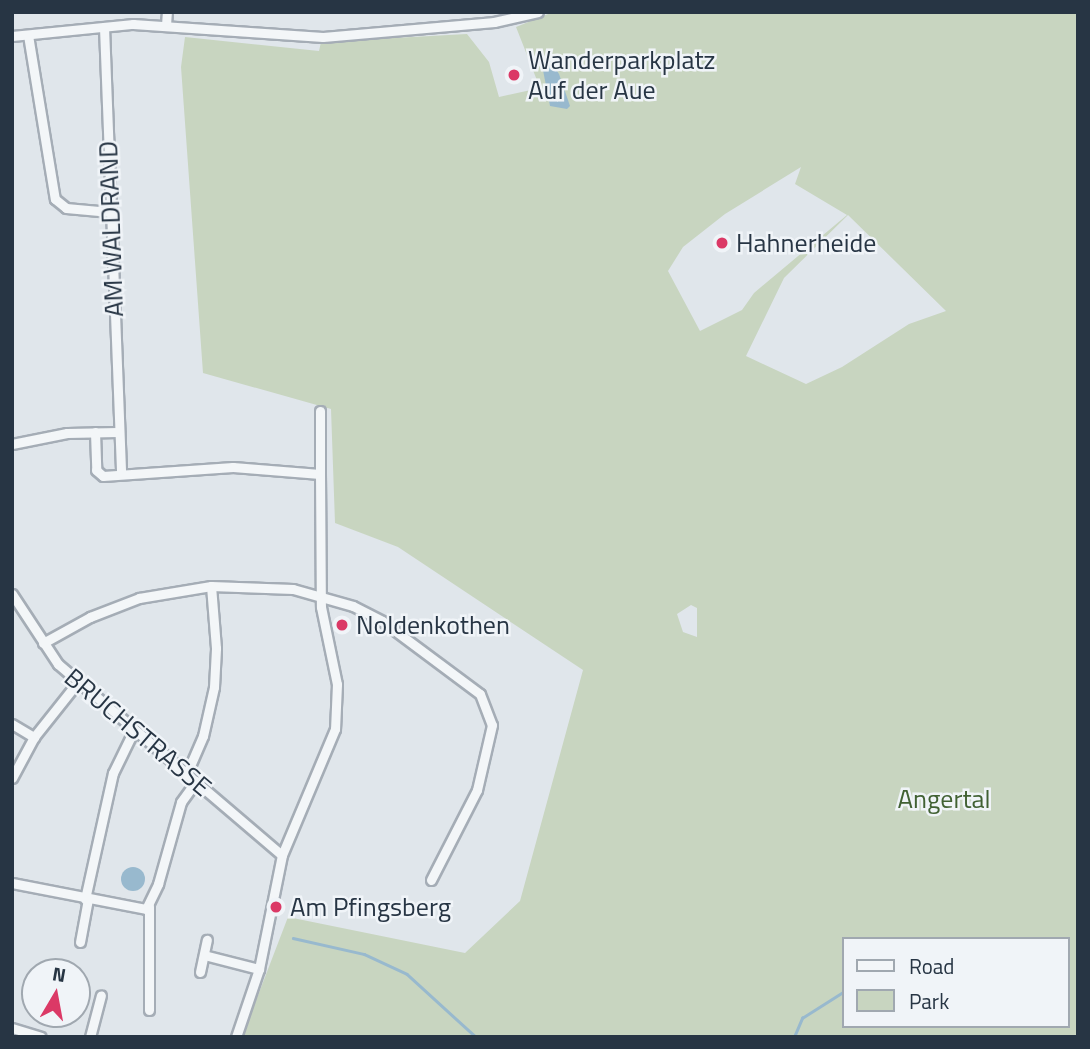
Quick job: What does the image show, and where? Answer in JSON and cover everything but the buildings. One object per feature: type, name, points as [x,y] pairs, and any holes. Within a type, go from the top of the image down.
[{"type":"street","points":[[166,25],[167,12]]},
{"type":"street","points":[[12,36],[104,27],[166,25],[324,37],[494,22],[538,12]]},
{"type":"street","name":"AM WALDRAND","points":[[104,27],[121,473]]},
{"type":"street","points":[[28,36],[55,199],[66,208],[110,212]]},
{"type":"street","points":[[236,1037],[259,969],[282,855],[328,750],[336,718],[337,684],[320,596],[320,411]]},
{"type":"street","points":[[95,432],[98,474],[233,467],[320,474]]},
{"type":"street","points":[[12,444],[95,432],[118,432]]},
{"type":"street","points":[[187,773],[203,736],[214,688],[216,648],[211,586]]},
{"type":"street","points":[[43,643],[131,601],[211,586],[272,586],[320,596],[382,621],[471,686],[487,704],[492,724],[481,776],[431,880]]},
{"type":"street","name":"BRUCHSTRASSE","points":[[12,594],[43,643],[77,683],[282,855]]},
{"type":"street","points":[[12,778],[34,737],[77,683]]},
{"type":"street","points":[[12,724],[34,737]]},
{"type":"street","points":[[80,942],[86,899],[113,772],[134,730]]},
{"type":"street","points":[[149,1010],[149,906],[181,802],[196,781]]},
{"type":"street","points":[[12,883],[140,909],[149,906]]},
{"type":"street","points":[[200,972],[207,940]]},
{"type":"street","points":[[204,955],[259,969]]},
{"type":"street","points":[[90,1037],[101,995]]},
{"type":"street","points":[[12,1028],[41,1037]]},
{"type":"green space","name":"Angertal","points":[[553,12],[1078,12],[1078,1037],[242,1037],[288,917],[465,953],[520,901],[583,670],[398,547],[335,523],[331,409],[203,373],[181,67],[185,37],[319,51],[321,42],[467,34],[489,62],[499,97],[540,88],[516,27]],"holes":[[[801,167],[795,184],[847,215],[754,293],[742,310],[700,331],[668,271],[683,247],[725,214]],[[848,215],[946,311],[909,324],[842,367],[806,384],[746,356],[784,278]],[[691,605],[697,608],[697,637],[683,632],[677,614]]]},
{"type":"water","points":[[547,56],[559,74],[570,106],[567,109],[550,106],[541,60]]},
{"type":"water","points":[[133,867],[144,874],[145,879],[138,890],[133,891],[122,884],[121,879],[128,868]]},
{"type":"waterway","points":[[293,938],[364,954],[407,974],[476,1037]]},
{"type":"waterway","points":[[794,1037],[802,1018],[842,993]]},
{"type":"place","name":"Wanderparkplatz Auf der Aue","points":[[514,75]]},
{"type":"place","name":"Hahnerheide","points":[[722,243]]},
{"type":"place","name":"Noldenkothen","points":[[342,625]]},
{"type":"place","name":"Am Pfingsberg","points":[[276,907]]}]
